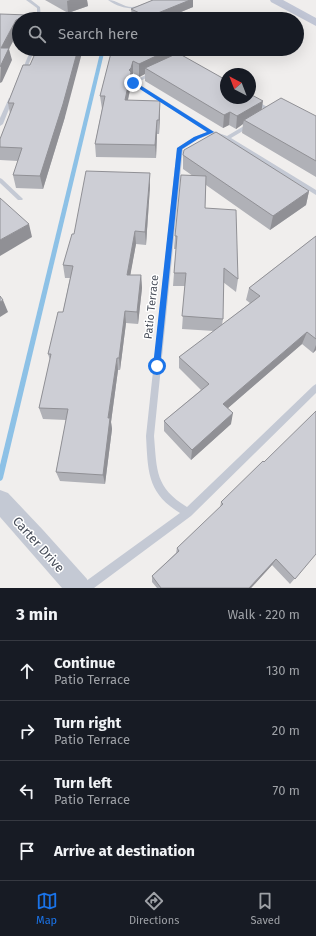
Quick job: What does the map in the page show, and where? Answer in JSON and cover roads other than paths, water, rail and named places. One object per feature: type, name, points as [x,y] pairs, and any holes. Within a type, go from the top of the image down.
[{"type":"main road","points":[[274,0],[296,12]]},
{"type":"main road","points":[[304,16],[316,23]]},
{"type":"street","name":"Carter Drive","points":[[0,501],[78,588]]},
{"type":"lane","points":[[28,0],[39,8],[39,12]]},
{"type":"lane","points":[[110,0],[126,9],[135,8],[158,0]]},
{"type":"lane","points":[[21,77],[30,56]]},
{"type":"lane","points":[[161,70],[133,83],[211,132],[227,138],[316,193]]},
{"type":"lane","points":[[0,124],[15,90]]},
{"type":"lane","points":[[256,102],[273,111],[266,115]]},
{"type":"lane","points":[[227,138],[253,123]]},
{"type":"lane","name":"Patio Terrace","points":[[188,513],[175,506],[159,490],[153,473],[150,436],[180,148],[196,138],[211,132]]},
{"type":"lane","points":[[0,180],[20,199]]},
{"type":"lane","points":[[86,588],[188,513],[316,388]]},
{"type":"waterway","points":[[0,478],[101,56]]}]
